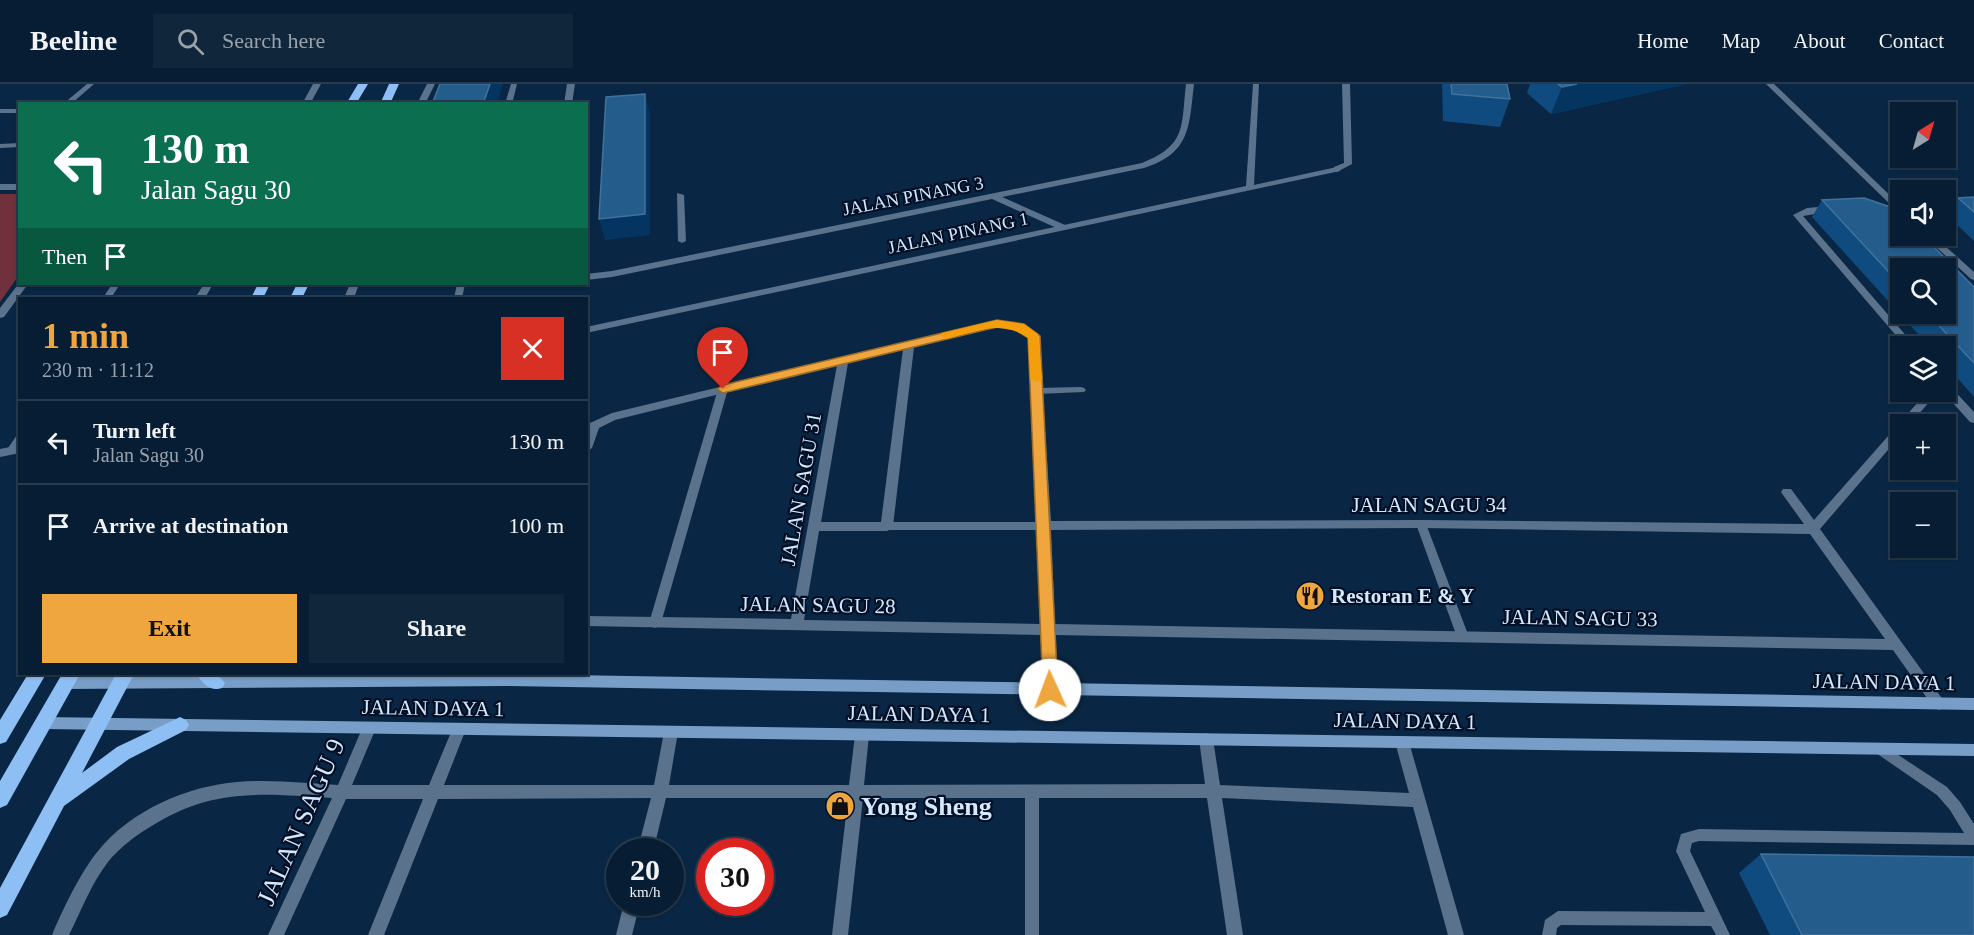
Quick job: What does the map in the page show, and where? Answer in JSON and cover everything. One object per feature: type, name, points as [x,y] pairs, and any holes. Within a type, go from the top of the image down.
[{"type":"main road","points":[[352,102],[363,84]]},
{"type":"main road","points":[[387,102],[394,84]]},
{"type":"main road","points":[[0,736],[36,675]]},
{"type":"main road","name":"JALAN DAYA 1","points":[[68,678],[509,677],[1050,690],[1974,704]]},
{"type":"main road","points":[[0,799],[68,678]]},
{"type":"main road","points":[[0,908],[101,723],[123,678]]},
{"type":"main road","name":"JALAN DAYA 1","points":[[44,723],[1974,750]]},
{"type":"main road","points":[[57,803],[123,753],[180,725]]},
{"type":"street","points":[[307,102],[317,84]]},
{"type":"street","points":[[422,102],[431,84]]},
{"type":"street","points":[[568,102],[571,84]]},
{"type":"street","name":"JALAN PINANG 3","points":[[588,276],[612,274],[995,197],[1159,160],[1179,146],[1183,139],[1190,84]]},
{"type":"street","points":[[1337,169],[1348,164],[1346,84]]},
{"type":"street","points":[[1770,84],[1890,199]]},
{"type":"street","points":[[0,111],[18,111]]},
{"type":"street","points":[[0,187],[18,187]]},
{"type":"street","points":[[995,197],[1062,227]]},
{"type":"street","points":[[1843,207],[1807,211],[1797,215],[1901,336]]},
{"type":"street","points":[[1866,208],[1890,209]]},
{"type":"street","points":[[1956,209],[1974,209]]},
{"type":"street","points":[[1940,246],[1974,277]]},
{"type":"street","points":[[0,315],[22,285]]},
{"type":"street","points":[[588,442],[599,422],[723,389],[997,323],[1020,327],[1034,336],[1045,526],[1050,690]]},
{"type":"street","points":[[814,526],[887,526],[909,344]]},
{"type":"street","name":"JALAN SAGU 31","points":[[797,625],[843,360]]},
{"type":"street","points":[[1956,399],[1974,419]]},
{"type":"street","points":[[1913,414],[1924,402]]},
{"type":"street","points":[[1813,529],[1890,440]]},
{"type":"street","points":[[1787,492],[1939,704]]},
{"type":"street","name":"JALAN SAGU 34","points":[[1045,526],[1421,524],[1813,529]]},
{"type":"street","name":"JALAN SAGU 28","points":[[588,621],[1048,630]]},
{"type":"street","name":"JALAN SAGU 33","points":[[1048,630],[1896,645]]},
{"type":"street","name":"JALAN SAGU 9","points":[[276,935],[369,728]]},
{"type":"street","points":[[376,935],[459,729]]},
{"type":"street","points":[[648,838],[671,732]]},
{"type":"street","points":[[840,935],[862,735]]},
{"type":"street","points":[[1206,740],[1235,935]]},
{"type":"street","points":[[1402,742],[1456,935]]},
{"type":"street","points":[[60,935],[100,861],[126,834],[174,804],[195,795],[230,788],[342,792],[1213,791],[1418,800]]},
{"type":"street","points":[[624,935],[629,916]]},
{"type":"lane","points":[[68,102],[91,84]]},
{"type":"lane","points":[[509,102],[514,84]]},
{"type":"lane","points":[[1250,186],[1256,84]]},
{"type":"lane","points":[[0,146],[18,145]]},
{"type":"lane","name":"JALAN PINANG 1","points":[[588,330],[1337,169]]},
{"type":"lane","points":[[680,195],[682,241]]},
{"type":"lane","points":[[655,623],[723,389]]},
{"type":"lane","points":[[1037,391],[1081,390]]},
{"type":"lane","points":[[1421,524],[1463,637]]},
{"type":"lane","points":[[887,526],[1045,526]]},
{"type":"lane","points":[[1880,749],[1942,791],[1955,806],[1974,837]]},
{"type":"lane","points":[[1032,792],[1032,935]]},
{"type":"lane","points":[[1723,935],[1683,851],[1686,838],[1699,836],[1974,837]]},
{"type":"lane","points":[[1549,935],[1550,925],[1558,918],[1715,919]]},
{"type":"shaded area","points":[[0,194],[18,194],[18,276],[0,302]]},
{"type":"building","points":[[440,84],[490,84],[484,102],[433,102]]},
{"type":"building","points":[[1451,84],[1507,84],[1510,99],[1452,94]]},
{"type":"building","points":[[1558,84],[1577,84],[1562,87]]},
{"type":"building","points":[[645,94],[645,214],[599,219],[606,97]]},
{"type":"building","points":[[1974,197],[1974,212],[1958,198]]},
{"type":"building","points":[[1864,198],[1890,207],[1890,246],[1933,246],[1945,258],[1890,258],[1890,273],[1822,200]]},
{"type":"building","points":[[1956,269],[1974,287],[1974,363],[1956,344],[1956,336],[1949,336],[1937,324],[1956,324]]},
{"type":"building","points":[[1761,854],[1974,857],[1974,935],[1802,935]]},
{"type":"slow traffic","points":[[946,335],[997,323],[1020,327],[1034,336],[1036,378]]},
{"type":"place","name":"Restoran E & Y","points":[[1310,596]]},
{"type":"place","name":"Yong Sheng","points":[[840,806]]},
{"type":"route","points":[[723,389],[997,323],[1020,327],[1034,336],[1045,526],[1050,690]]}]
